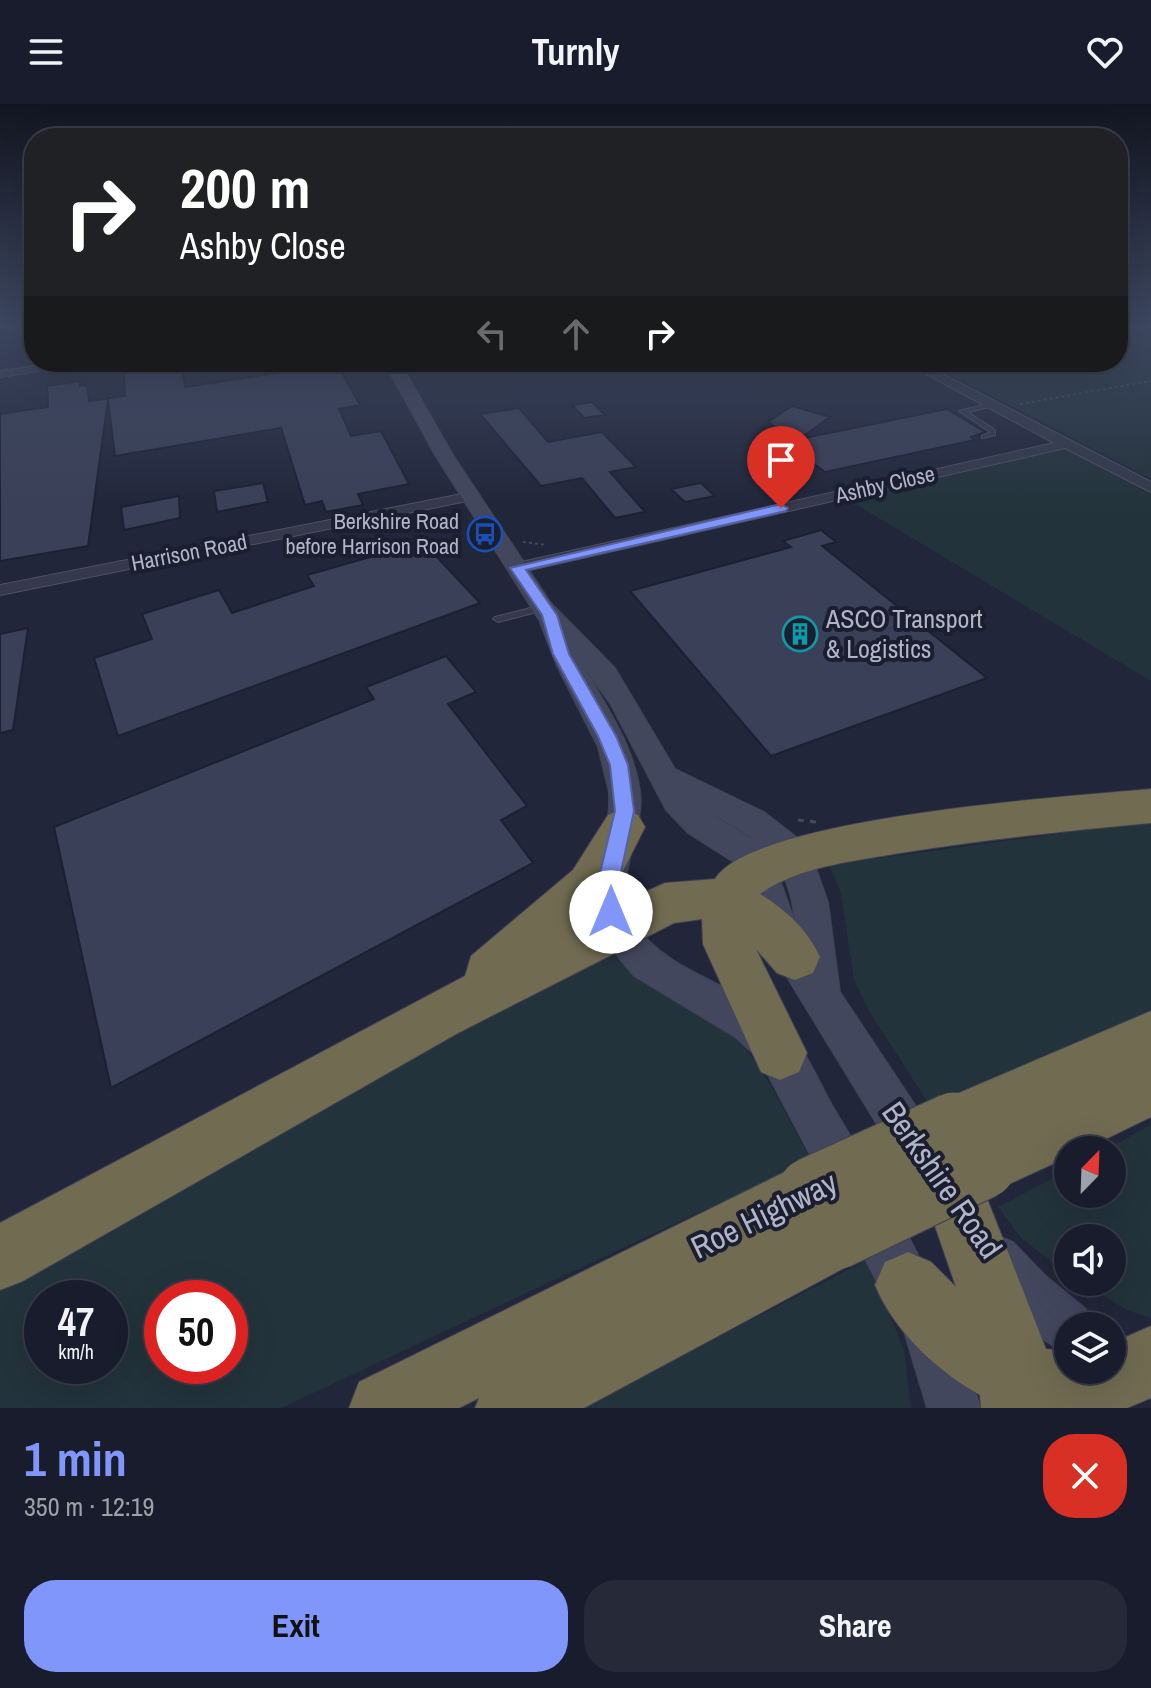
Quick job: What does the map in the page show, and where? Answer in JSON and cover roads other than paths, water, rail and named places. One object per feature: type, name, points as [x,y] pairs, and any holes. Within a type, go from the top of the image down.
[{"type":"highway","points":[[780,1053],[728,944],[725,926],[728,901],[736,884],[775,852],[1012,820],[1151,806]]},
{"type":"highway","points":[[439,1015],[589,884],[601,869],[623,827]]},
{"type":"highway","points":[[0,1258],[439,1015],[616,926],[677,901],[700,897],[728,901],[759,917],[795,957]]},
{"type":"highway","name":"Roe Highway","points":[[968,1171],[1151,1038]]},
{"type":"highway","name":"Roe Highway","points":[[385,1408],[824,1214],[968,1171],[1151,1088]]},
{"type":"highway","points":[[968,1171],[1017,1392]]},
{"type":"highway","name":"Roe Highway","points":[[511,1408],[824,1214]]},
{"type":"highway","points":[[908,1285],[940,1323],[1017,1392]]},
{"type":"highway","points":[[1017,1392],[1035,1384],[1070,1388],[1102,1383],[1136,1369]]},
{"type":"main road","points":[[406,385],[546,612],[605,674],[664,776],[775,852]]},
{"type":"main road","points":[[546,612],[561,654],[607,736],[619,765],[625,796],[623,827],[609,877],[611,912],[616,926],[626,943],[657,971],[736,1014],[780,1053],[908,1285],[933,1340],[954,1408]]},
{"type":"main road","name":"Berkshire Road","points":[[775,852],[773,916],[795,957],[832,1018],[968,1171],[1028,1294],[1054,1315]]},
{"type":"main road","name":"Berkshire Road","points":[[775,852],[808,889],[817,962],[832,1018]]},
{"type":"street","points":[[954,385],[1151,488]]},
{"type":"street","name":"Ashby Close","points":[[517,568],[1066,444]]},
{"type":"street","name":"Harrison Road","points":[[0,590],[472,496]]},
{"type":"lane","points":[[984,437],[993,434],[992,430],[962,411],[992,405]]},
{"type":"lane","points":[[498,619],[546,612]]},
{"type":"place","name":"Berkshire Road before Harrison Road","points":[[485,534]]},
{"type":"place","name":"ASCO Transport & Logistics","points":[[800,634]]}]
